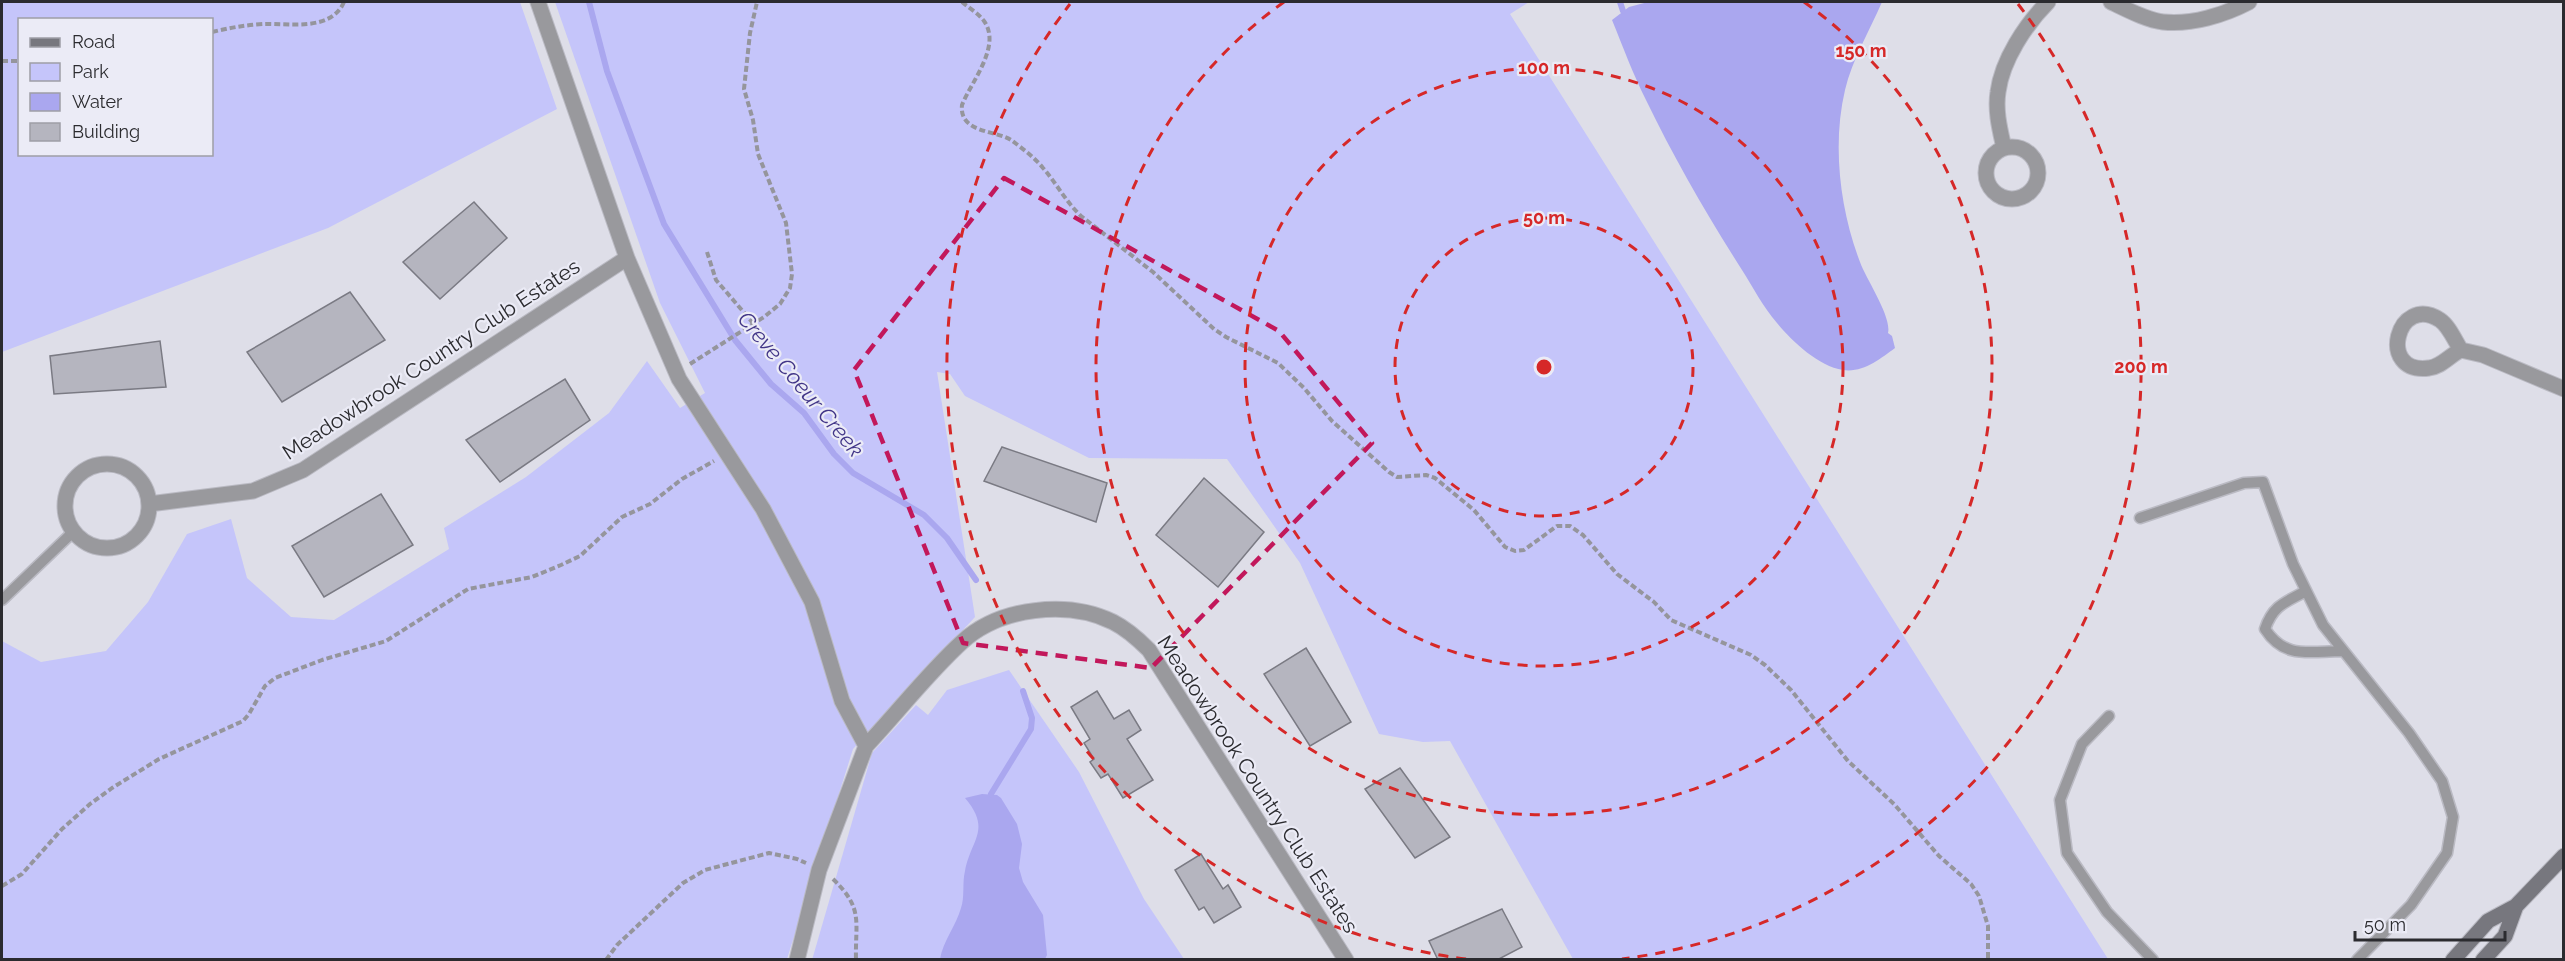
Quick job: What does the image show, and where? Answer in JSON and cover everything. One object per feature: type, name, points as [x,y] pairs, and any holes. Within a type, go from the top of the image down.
[{"type":"main road","points":[[2453,960],[2488,921],[2516,906],[2564,856]]},
{"type":"main road","points":[[2483,960],[2505,936],[2516,906]]},
{"type":"street","points":[[538,2],[627,258],[680,379],[763,509],[812,602],[842,701],[866,747]]},
{"type":"street","points":[[2004,148],[1998,121],[1998,91],[2009,56],[2048,2]]},
{"type":"street","points":[[2111,2],[2162,22],[2186,21],[2213,16],[2249,2]]},
{"type":"street","name":"Meadowbrook Country Club Estates","points":[[149,504],[254,491],[303,470],[627,258]]},
{"type":"street","points":[[2461,350],[2483,355],[2564,389]]},
{"type":"street","points":[[118,465],[130,470],[140,479],[147,491],[149,504],[147,519],[141,532],[130,541],[117,547],[102,548],[88,544],[73,531],[64,510],[65,496],[71,483],[80,473],[91,466],[118,465]]},
{"type":"street","name":"Meadowbrook Country Club Estates","points":[[797,960],[819,870],[866,747],[962,642],[991,624],[1038,609],[1084,612],[1112,621],[1130,632],[1149,650],[1346,960]]},
{"type":"lane","points":[[2140,518],[2244,483],[2263,482],[2294,564],[2323,624],[2342,651],[2409,733],[2442,781],[2453,817],[2447,853],[2411,904],[2357,960]]},
{"type":"lane","points":[[2,600],[73,531]]},
{"type":"lane","points":[[2306,591],[2270,615],[2265,629],[2274,643],[2288,651],[2342,651]]},
{"type":"lane","points":[[2109,716],[2082,744],[2060,800],[2067,852],[2107,912],[2153,960]]},
{"type":"path","points":[[213,32],[242,26],[304,25],[318,22],[333,15],[344,2]]},
{"type":"path","points":[[693,375],[687,365],[780,304],[790,288],[792,274],[786,223],[763,170],[744,89],[750,33],[757,2]]},
{"type":"path","points":[[962,2],[983,20],[990,38],[984,61],[962,105],[961,112],[970,125],[979,130],[1003,135],[1036,160],[1081,216],[1153,272],[1226,338],[1278,363],[1304,388],[1332,421],[1389,472],[1397,477],[1426,475],[1435,478],[1474,510],[1505,547],[1515,551],[1524,550],[1557,526],[1570,526],[1583,535],[1617,574],[1654,602],[1671,620],[1751,655],[1765,665],[1791,690],[1840,752],[1894,804],[1939,856],[1971,884],[1979,896],[1988,926],[1988,960]]},
{"type":"path","points":[[2,61],[18,61]]},
{"type":"path","points":[[707,252],[716,280],[753,323]]},
{"type":"path","points":[[2,886],[22,874],[63,829],[90,804],[112,788],[159,759],[243,721],[265,686],[275,678],[322,660],[386,641],[402,633],[423,615],[468,589],[532,577],[580,556],[622,518],[650,504],[682,479],[728,454]]},
{"type":"path","points":[[606,960],[617,945],[683,883],[705,870],[769,853],[797,859],[830,876],[852,900],[857,919],[856,960]]},
{"type":"highlighted area","points":[[1004,178],[1279,331],[1372,443],[1151,668],[963,643],[854,370]]},
{"type":"green space","points":[[2,2],[520,2],[557,109],[328,228],[2,352]]},
{"type":"green space","points":[[555,2],[1529,2],[1510,14],[2108,959],[1573,959],[1450,741],[1423,742],[1379,734],[1300,563],[1227,459],[1089,458],[965,396],[950,374],[937,372],[975,617],[853,749],[787,959],[2,959],[2,641],[41,662],[106,651],[148,602],[187,534],[231,519],[247,578],[291,617],[334,620],[449,549],[444,528],[526,477],[609,413],[647,361],[680,408],[705,393],[660,303]]},
{"type":"green space","points":[[1009,670],[1079,772],[1144,899],[1184,959],[812,960],[872,753],[916,705],[928,715],[947,690]]},
{"type":"water","points":[[1648,2],[1882,2],[1848,79],[1839,133],[1840,177],[1847,221],[1860,262],[1882,308],[1888,333],[1892,336],[1895,348],[1877,361],[1850,370],[1824,364],[1790,337],[1763,304],[1668,143],[1637,80],[1612,20],[1629,7]]},
{"type":"water","points":[[982,794],[997,795],[1001,798],[1017,824],[1022,844],[1019,868],[1023,882],[1043,915],[1047,955],[1045,959],[940,959],[961,908],[965,871],[977,834],[977,818],[965,798]]},
{"type":"building","points":[[474,202],[507,238],[440,299],[403,262]]},
{"type":"building","points":[[350,292],[385,340],[282,402],[247,352]]},
{"type":"building","points":[[160,341],[166,387],[54,394],[50,356]]},
{"type":"building","points":[[565,379],[590,420],[500,482],[466,440]]},
{"type":"building","points":[[1002,447],[1107,483],[1096,522],[984,481]]},
{"type":"building","points":[[1204,478],[1264,532],[1218,587],[1156,535]]},
{"type":"building","points":[[381,494],[413,545],[324,597],[292,546]]},
{"type":"building","points":[[1306,648],[1351,722],[1310,746],[1264,674]]},
{"type":"building","points":[[1097,691],[1114,719],[1129,710],[1141,730],[1127,739],[1153,780],[1123,798],[1108,774],[1101,778],[1090,762],[1094,759],[1084,743],[1090,739],[1071,707]]},
{"type":"building","points":[[1400,768],[1450,837],[1415,858],[1365,789]]},
{"type":"building","points":[[1201,854],[1223,889],[1228,885],[1241,907],[1214,923],[1204,907],[1199,910],[1175,870]]},
{"type":"building","points":[[1502,909],[1522,947],[1497,960],[1438,960],[1429,941]]},
{"type":"waterway","name":"Creve Coeur Creek","points":[[589,2],[607,71],[664,224],[735,340],[771,384],[804,413],[834,454],[853,473],[924,515],[947,538],[976,580]]},
{"type":"waterway","points":[[1620,2],[1623,11]]},
{"type":"waterway","name":"Creve Coeur Creek","points":[[991,794],[1031,729],[1032,718],[1023,691]]}]
